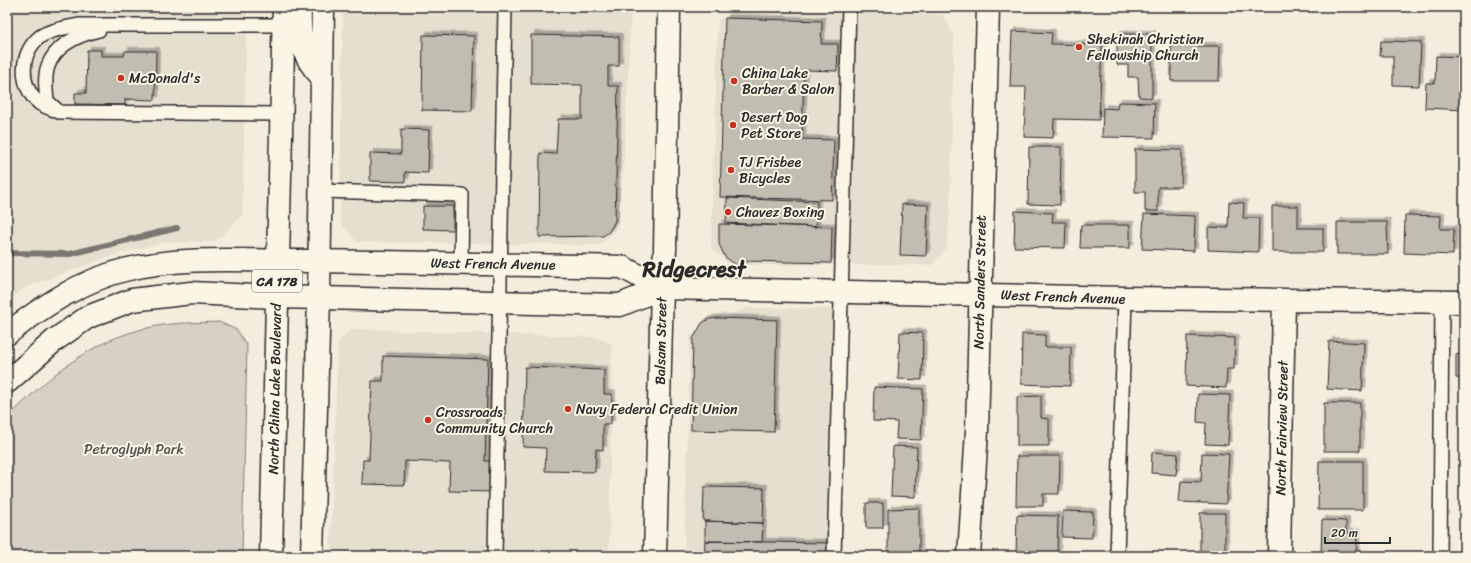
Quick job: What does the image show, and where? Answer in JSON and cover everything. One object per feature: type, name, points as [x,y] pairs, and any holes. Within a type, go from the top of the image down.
[{"type":"street","points":[[300,7],[299,31],[302,43],[310,66],[322,77]]},
{"type":"street","name":"CA 178","points":[[312,556],[319,297],[318,261],[323,7]]},
{"type":"street","name":"Balsam Street","points":[[655,556],[662,288],[665,250],[669,7]]},
{"type":"street","name":"North Sanders Street","points":[[969,556],[977,431],[988,7]]},
{"type":"street","name":"North China Lake Boulevard","points":[[272,555],[283,16]]},
{"type":"street","name":"West French Avenue","points":[[7,334],[40,309],[78,287],[124,270],[187,261],[318,261],[622,267],[662,288]]},
{"type":"street","name":"West French Avenue","points":[[7,382],[54,340],[88,317],[132,300],[191,293],[277,298],[319,297],[620,304],[662,288],[1125,298],[1464,302]]},
{"type":"street","name":"North Fairview Street","points":[[1279,556],[1284,300]]},
{"type":"lane","points":[[496,556],[505,7]]},
{"type":"lane","points":[[834,556],[840,292],[849,7]]},
{"type":"lane","points":[[281,114],[59,112],[40,104],[30,93],[24,79],[24,64],[30,49],[40,37],[51,30],[79,25],[130,25],[283,16]]},
{"type":"lane","points":[[59,112],[47,101],[46,79],[48,66],[55,54],[78,35],[130,25]]},
{"type":"lane","points":[[320,191],[462,195],[461,263]]},
{"type":"lane","points":[[1117,556],[1125,298]]},
{"type":"lane","points":[[1440,556],[1442,302]]},
{"type":"shaded area","points":[[7,7],[247,7],[242,216],[215,242],[166,242],[120,253],[24,288],[7,303]]},
{"type":"shaded area","points":[[343,7],[631,7],[624,158],[618,227],[600,245],[357,242],[340,222]]},
{"type":"shaded area","points":[[744,8],[943,15],[954,36],[950,211],[947,247],[932,265],[731,265],[711,248],[718,20]]},
{"type":"shaded area","points":[[746,308],[844,309],[840,556],[684,556],[690,336]]},
{"type":"shaded area","points":[[351,329],[597,337],[612,344],[609,556],[330,556],[338,342]]},
{"type":"green space","name":"Petroglyph Park","points":[[219,322],[237,330],[247,346],[242,556],[7,556],[7,418],[39,388],[73,361],[110,340],[160,325]]},
{"type":"building","points":[[725,18],[822,21],[821,44],[838,44],[837,71],[804,70],[802,139],[834,140],[832,200],[720,197]]},
{"type":"building","points":[[1012,31],[1052,33],[1051,44],[1102,45],[1099,120],[1054,119],[1053,138],[1024,137],[1026,87],[1010,87]]},
{"type":"building","points":[[1117,34],[1152,34],[1152,98],[1139,97],[1138,77],[1128,77],[1128,65],[1117,65]]},
{"type":"building","points":[[423,35],[474,36],[472,111],[422,110]]},
{"type":"building","points":[[531,35],[619,37],[619,66],[608,66],[608,86],[618,86],[615,221],[609,232],[603,236],[539,237],[540,153],[556,154],[558,119],[582,119],[582,85],[531,84]]},
{"type":"building","points":[[1381,41],[1421,42],[1419,86],[1393,85],[1393,56],[1380,56]]},
{"type":"building","points":[[1171,46],[1220,46],[1219,81],[1171,81]]},
{"type":"building","name":"McDonald's","points":[[87,50],[101,50],[101,56],[124,56],[125,51],[156,51],[155,100],[125,99],[125,105],[75,104],[75,93],[86,93]]},
{"type":"building","points":[[1436,56],[1464,57],[1464,110],[1425,108],[1426,83],[1435,83]]},
{"type":"building","points":[[1118,102],[1155,103],[1154,138],[1102,137],[1103,108],[1117,109]]},
{"type":"building","points":[[401,129],[429,130],[428,173],[405,172],[405,182],[370,181],[370,153],[401,154]]},
{"type":"building","points":[[1029,147],[1061,147],[1060,205],[1028,204]]},
{"type":"building","points":[[1135,149],[1182,150],[1181,187],[1158,187],[1158,211],[1145,211],[1145,192],[1135,192]]},
{"type":"building","points":[[727,198],[817,202],[816,227],[726,223]]},
{"type":"building","points":[[1229,202],[1244,203],[1243,218],[1259,218],[1258,252],[1208,250],[1208,227],[1228,228]]},
{"type":"building","points":[[902,204],[928,205],[926,256],[900,255]]},
{"type":"building","points":[[423,206],[453,206],[453,230],[423,229]]},
{"type":"building","points":[[1272,206],[1298,206],[1298,228],[1323,228],[1323,252],[1272,252]]},
{"type":"building","points":[[1015,211],[1053,213],[1052,222],[1066,222],[1065,248],[1014,247]]},
{"type":"building","points":[[1144,214],[1195,216],[1194,251],[1142,249]]},
{"type":"building","points":[[1405,215],[1441,216],[1440,229],[1454,229],[1453,255],[1404,253]]},
{"type":"building","points":[[1337,222],[1387,222],[1388,254],[1337,254]]},
{"type":"building","points":[[719,224],[832,227],[831,263],[744,261],[745,266],[736,265],[725,257],[719,244]]},
{"type":"building","points":[[1081,225],[1130,225],[1130,248],[1080,248]]},
{"type":"building","points":[[709,319],[777,320],[774,432],[691,430],[693,339],[702,323]]},
{"type":"building","points":[[900,332],[923,333],[922,380],[898,379]]},
{"type":"building","points":[[1022,334],[1045,335],[1045,347],[1071,347],[1070,386],[1021,384]]},
{"type":"building","points":[[1187,336],[1235,338],[1234,369],[1227,369],[1226,388],[1186,386]]},
{"type":"building","points":[[1329,341],[1364,343],[1362,391],[1327,389]]},
{"type":"building","points":[[1456,354],[1464,355],[1464,379],[1456,378]]},
{"type":"building","name":"Crossroads Community Church","points":[[383,356],[488,359],[485,461],[494,461],[493,492],[449,491],[450,463],[405,461],[404,485],[362,484],[363,460],[369,460],[372,381],[383,381]]},
{"type":"building","name":"Navy Federal Credit Union","points":[[525,367],[604,370],[604,394],[612,394],[611,424],[603,424],[603,450],[596,449],[595,472],[545,471],[546,448],[523,447]]},
{"type":"building","points":[[874,387],[923,389],[921,440],[896,439],[897,422],[873,421]]},
{"type":"building","points":[[1198,394],[1230,395],[1228,445],[1205,444],[1206,423],[1197,422]]},
{"type":"building","points":[[1041,396],[1041,418],[1049,419],[1049,446],[1017,446],[1017,397]]},
{"type":"building","points":[[1324,403],[1360,403],[1360,451],[1324,451]]},
{"type":"building","points":[[893,446],[917,447],[915,497],[891,496]]},
{"type":"building","points":[[1152,452],[1178,454],[1176,475],[1151,473]]},
{"type":"building","points":[[1202,453],[1229,454],[1226,504],[1179,502],[1181,481],[1201,482]]},
{"type":"building","points":[[1017,456],[1060,456],[1059,494],[1043,494],[1043,506],[1016,506]]},
{"type":"building","points":[[1319,461],[1363,461],[1363,510],[1318,510]]},
{"type":"building","points":[[704,487],[764,488],[763,523],[703,521]]},
{"type":"building","points":[[866,503],[883,503],[883,528],[866,528]]},
{"type":"building","points":[[919,508],[919,554],[888,554],[888,509]]},
{"type":"building","points":[[1063,511],[1093,512],[1092,538],[1062,537]]},
{"type":"building","points":[[1200,513],[1225,513],[1225,556],[1200,556]]},
{"type":"building","points":[[1017,515],[1058,516],[1057,556],[1016,556]]},
{"type":"building","points":[[1322,520],[1346,521],[1346,533],[1357,533],[1356,556],[1321,556]]},
{"type":"building","points":[[705,521],[763,523],[762,542],[705,541]]},
{"type":"building","points":[[705,541],[827,543],[827,556],[704,556]]},
{"type":"waterway","points":[[7,253],[70,254],[177,228]]},
{"type":"place","name":"Shekinah Christian Fellowship Church","points":[[1079,47]]},
{"type":"place","name":"McDonald's","points":[[121,78]]},
{"type":"place","name":"China Lake Barber & Salon","points":[[734,81]]},
{"type":"place","name":"Desert Dog Pet Store","points":[[733,125]]},
{"type":"place","name":"TJ Frisbee Bicycles","points":[[731,170]]},
{"type":"place","name":"Chavez Boxing","points":[[728,212]]},
{"type":"place","name":"Navy Federal Credit Union","points":[[568,409]]},
{"type":"place","name":"Crossroads Community Church","points":[[428,420]]},
{"type":"district","name":"Ridgecrest","points":[[694,269]]}]
